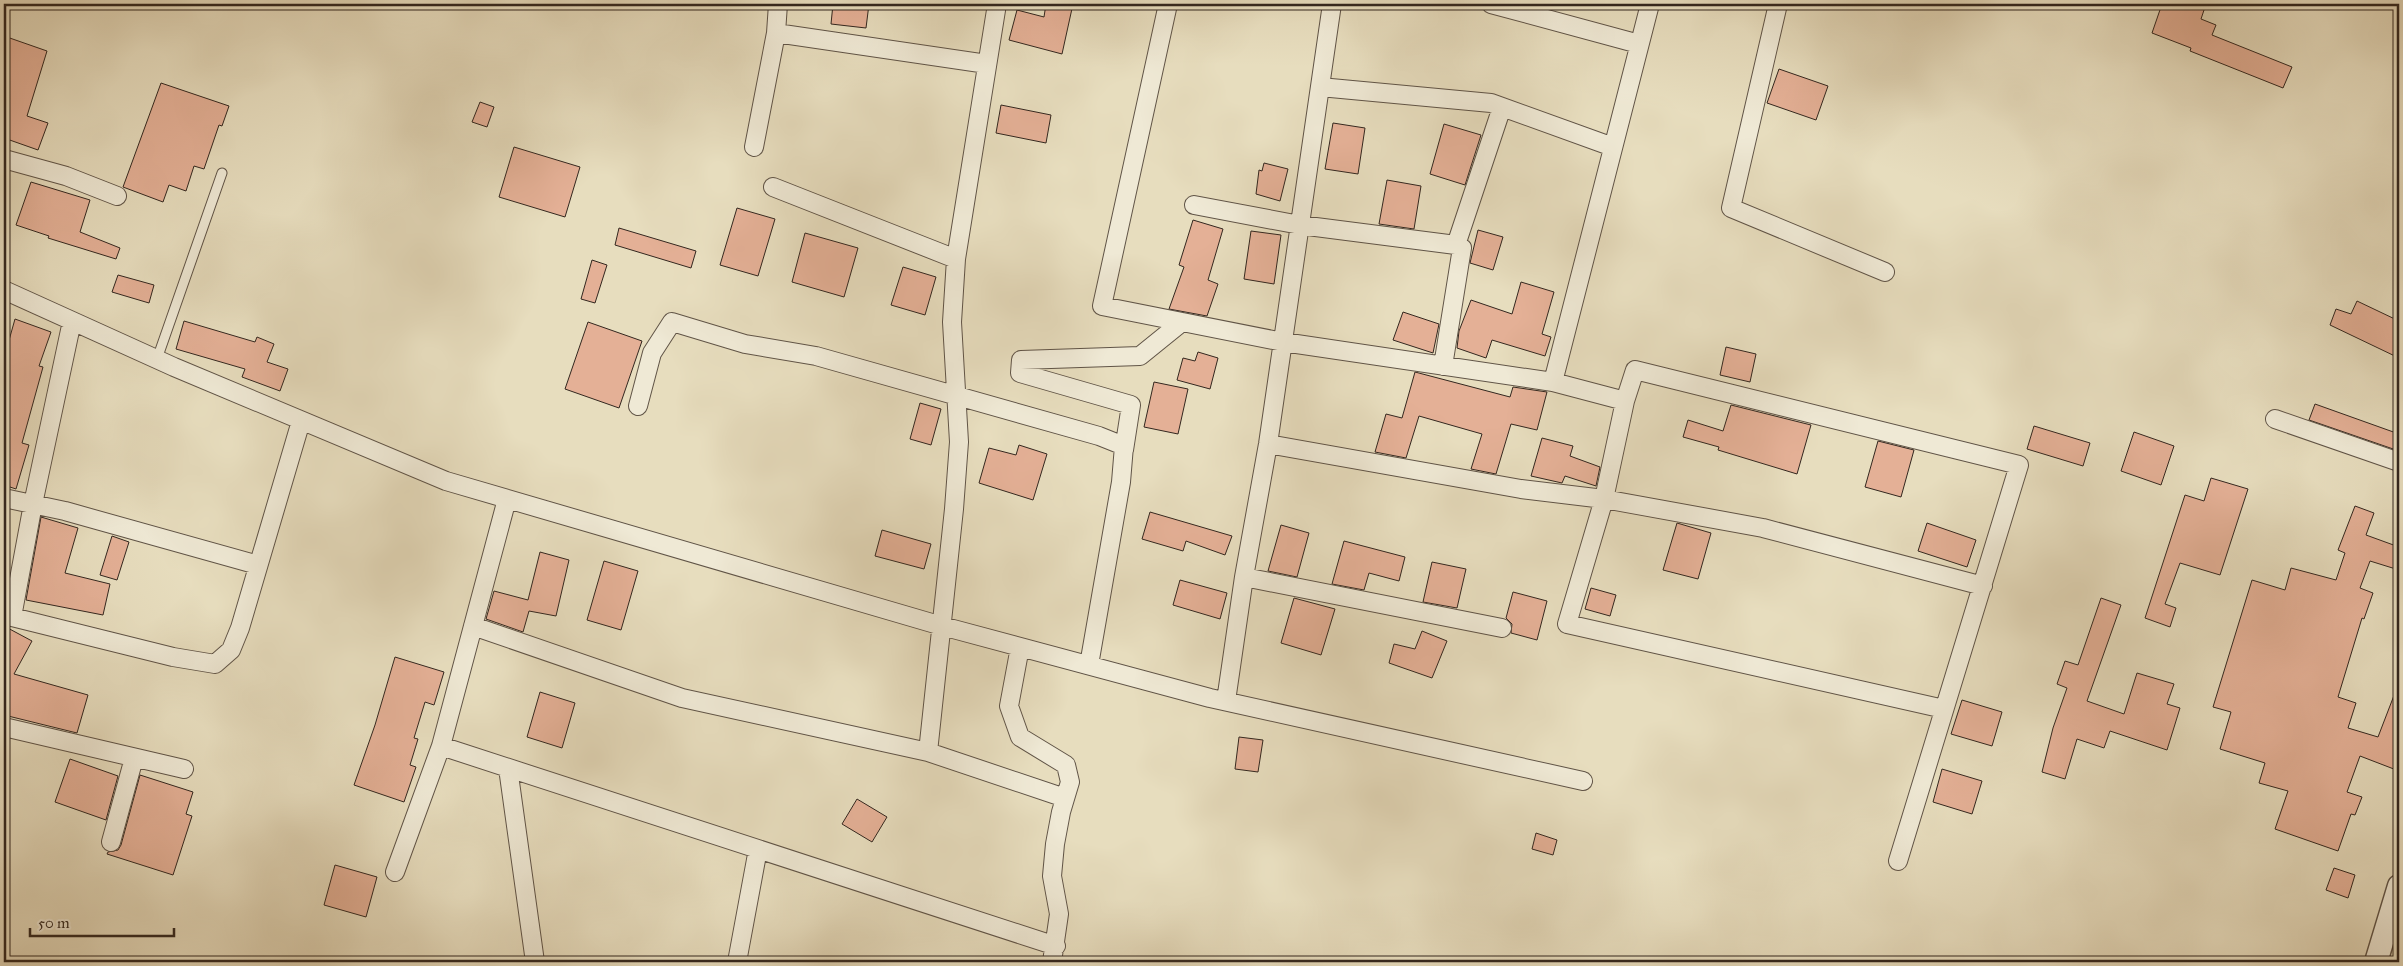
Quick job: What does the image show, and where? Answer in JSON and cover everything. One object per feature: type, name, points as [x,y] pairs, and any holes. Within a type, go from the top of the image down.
[{"type":"street","points":[[754,147],[776,32],[778,4]]},
{"type":"street","points":[[928,752],[959,442],[952,322],[956,258],[997,4]]},
{"type":"street","points":[[1168,4],[1102,306],[1283,342],[1553,382],[1625,401]]},
{"type":"street","points":[[1226,701],[1244,577],[1268,444],[1332,4]]},
{"type":"street","points":[[1491,4],[1639,44]]},
{"type":"street","points":[[1553,382],[1650,4]]},
{"type":"street","points":[[1778,4],[1731,208],[1885,272]]},
{"type":"street","points":[[776,32],[987,64]]},
{"type":"street","points":[[1320,87],[1491,103],[1613,147]]},
{"type":"street","points":[[1456,244],[1502,107]]},
{"type":"street","points":[[4,159],[66,176],[117,196]]},
{"type":"street","points":[[773,187],[956,258]]},
{"type":"street","points":[[1194,205],[1300,224],[1456,244],[1462,248],[1443,366]]},
{"type":"street","points":[[4,290],[157,359],[446,481],[942,626],[1090,666],[1226,701],[1583,781]]},
{"type":"street","points":[[72,321],[8,616],[173,656],[215,664],[231,650],[301,420]]},
{"type":"street","points":[[638,406],[652,353],[672,322],[745,344],[816,356],[851,368],[956,395],[1098,436],[1124,446],[1124,450]]},
{"type":"street","points":[[1090,666],[1121,482],[1131,405],[1020,373],[1021,360],[1140,356],[1182,322]]},
{"type":"street","points":[[1898,861],[2019,464],[1635,370],[1625,401],[1604,499],[1567,624],[1944,709]]},
{"type":"street","points":[[2275,418],[2399,462]]},
{"type":"street","points":[[1268,444],[1521,489],[1604,499],[1762,528],[1983,586]]},
{"type":"street","points":[[4,498],[33,504],[258,565]]},
{"type":"street","points":[[395,872],[441,746],[507,499]]},
{"type":"street","points":[[1244,577],[1502,628]]},
{"type":"street","points":[[473,626],[682,698],[928,752],[1065,798]]},
{"type":"street","points":[[441,746],[758,849],[1054,954],[1059,914],[1052,876],[1054,844],[1070,782],[1066,765],[1020,737],[1009,706],[1020,647]]},
{"type":"street","points":[[4,727],[184,769]]},
{"type":"street","points":[[111,842],[134,758]]},
{"type":"street","points":[[508,768],[535,962]]},
{"type":"street","points":[[737,962],[758,849]]},
{"type":"street","points":[[2376,962],[2399,886]]},
{"type":"lane","points":[[157,359],[222,173]]},
{"type":"building","points":[[833,4],[869,4],[866,28],[831,24]]},
{"type":"building","points":[[1046,4],[1073,4],[1062,54],[1009,40],[1017,10],[1044,17]]},
{"type":"building","points":[[2162,4],[2196,4],[2205,7],[2201,19],[2216,25],[2212,35],[2292,67],[2283,88],[2190,51],[2191,48],[2152,33]]},
{"type":"building","points":[[4,36],[47,51],[27,116],[48,123],[38,150],[4,138]]},
{"type":"building","points":[[1779,69],[1828,86],[1816,120],[1767,103]]},
{"type":"building","points":[[161,83],[229,106],[222,126],[219,125],[204,169],[194,166],[186,191],[169,185],[163,202],[123,187]]},
{"type":"building","points":[[480,102],[494,107],[487,127],[472,122]]},
{"type":"building","points":[[1001,105],[1051,115],[1046,143],[996,133]]},
{"type":"building","points":[[1333,123],[1365,128],[1358,174],[1325,169]]},
{"type":"building","points":[[1444,124],[1481,135],[1465,185],[1430,174]]},
{"type":"building","points":[[514,147],[580,167],[565,217],[499,197]]},
{"type":"building","points":[[1264,163],[1288,169],[1280,201],[1256,194],[1259,170],[1262,171]]},
{"type":"building","points":[[1387,180],[1421,186],[1414,229],[1379,224]]},
{"type":"building","points":[[31,182],[90,200],[80,232],[120,248],[116,259],[48,238],[49,236],[16,225]]},
{"type":"building","points":[[737,208],[775,219],[758,276],[720,265]]},
{"type":"building","points":[[1193,220],[1223,229],[1208,280],[1218,284],[1207,316],[1169,309],[1184,267],[1179,265]]},
{"type":"building","points":[[619,228],[696,251],[691,268],[615,245]]},
{"type":"building","points":[[1478,230],[1503,237],[1493,270],[1470,263]]},
{"type":"building","points":[[1251,231],[1281,235],[1274,284],[1244,279]]},
{"type":"building","points":[[805,233],[858,248],[844,297],[792,282]]},
{"type":"building","points":[[592,260],[607,265],[595,303],[581,299]]},
{"type":"building","points":[[903,267],[936,277],[925,315],[891,305]]},
{"type":"building","points":[[118,275],[154,285],[149,303],[112,292]]},
{"type":"building","points":[[1521,282],[1554,292],[1542,334],[1551,337],[1545,356],[1492,340],[1486,358],[1457,348],[1459,331],[1471,300],[1512,314]]},
{"type":"building","points":[[2357,301],[2399,321],[2399,358],[2330,325],[2336,309],[2351,314]]},
{"type":"building","points":[[1403,312],[1439,324],[1433,353],[1393,340]]},
{"type":"building","points":[[15,319],[51,332],[39,366],[43,367],[22,443],[29,445],[16,489],[4,485],[4,358]]},
{"type":"building","points":[[184,321],[255,342],[257,337],[274,344],[267,362],[288,369],[280,391],[242,377],[245,369],[176,349]]},
{"type":"building","points":[[588,322],[642,341],[619,408],[565,389]]},
{"type":"building","points":[[1726,347],[1756,354],[1750,382],[1720,375]]},
{"type":"building","points":[[1198,352],[1218,358],[1210,389],[1177,380],[1183,358],[1195,361]]},
{"type":"building","points":[[1415,372],[1510,397],[1513,387],[1547,392],[1537,430],[1511,424],[1496,474],[1471,469],[1482,434],[1419,416],[1406,458],[1375,452],[1386,414],[1402,418]]},
{"type":"building","points":[[1154,382],[1188,389],[1178,434],[1144,427]]},
{"type":"building","points":[[920,403],[941,409],[931,445],[910,439]]},
{"type":"building","points":[[2315,404],[2399,434],[2399,451],[2309,420]]},
{"type":"building","points":[[1731,405],[1811,425],[1797,474],[1718,450],[1719,447],[1683,437],[1688,420],[1723,431]]},
{"type":"building","points":[[2034,426],[2090,443],[2083,466],[2027,449]]},
{"type":"building","points":[[2134,432],[2174,446],[2161,485],[2121,471]]},
{"type":"building","points":[[1542,438],[1573,446],[1570,456],[1600,467],[1596,486],[1565,476],[1562,483],[1531,476]]},
{"type":"building","points":[[1878,441],[1914,450],[1901,497],[1865,487]]},
{"type":"building","points":[[1019,445],[1047,454],[1033,500],[979,483],[989,448],[1016,455]]},
{"type":"building","points":[[2211,478],[2248,489],[2220,575],[2180,563],[2165,604],[2176,608],[2170,627],[2145,618],[2185,495],[2204,501]]},
{"type":"building","points":[[2355,506],[2374,513],[2366,535],[2399,547],[2399,570],[2370,561],[2360,588],[2373,593],[2364,619],[2362,618],[2338,697],[2356,703],[2348,728],[2378,737],[2399,686],[2399,771],[2360,756],[2347,792],[2362,797],[2355,815],[2351,814],[2338,851],[2275,829],[2288,791],[2259,783],[2265,763],[2220,749],[2231,712],[2213,707],[2252,580],[2285,590],[2291,568],[2336,580],[2345,553],[2338,550]]},
{"type":"building","points":[[1150,512],[1232,536],[1225,555],[1186,541],[1183,551],[1142,539]]},
{"type":"building","points":[[41,517],[78,528],[65,573],[110,584],[103,615],[26,600]]},
{"type":"building","points":[[1677,523],[1711,533],[1698,579],[1663,570]]},
{"type":"building","points":[[1927,523],[1976,540],[1967,567],[1918,551]]},
{"type":"building","points":[[1281,525],[1309,533],[1297,577],[1268,571]]},
{"type":"building","points":[[882,530],[931,544],[924,569],[875,556]]},
{"type":"building","points":[[112,536],[129,542],[117,580],[100,575]]},
{"type":"building","points":[[1344,541],[1405,557],[1399,581],[1369,573],[1364,590],[1332,584]]},
{"type":"building","points":[[540,552],[569,560],[556,616],[529,611],[523,632],[486,619],[494,591],[528,600]]},
{"type":"building","points":[[604,561],[638,571],[621,630],[587,620]]},
{"type":"building","points":[[1432,562],[1466,569],[1457,608],[1423,602]]},
{"type":"building","points":[[1180,580],[1227,593],[1220,619],[1173,605]]},
{"type":"building","points":[[1591,588],[1616,595],[1610,616],[1585,609]]},
{"type":"building","points":[[1513,592],[1547,601],[1537,640],[1511,633],[1512,624],[1506,618]]},
{"type":"building","points":[[1294,598],[1335,609],[1321,655],[1281,643]]},
{"type":"building","points":[[2101,598],[2121,605],[2087,701],[2124,714],[2137,673],[2174,684],[2167,704],[2180,708],[2167,750],[2110,731],[2104,748],[2077,739],[2065,779],[2042,772],[2053,728],[2067,688],[2057,684],[2065,661],[2078,665]]},
{"type":"building","points":[[4,626],[32,641],[14,674],[88,695],[77,733],[4,715]]},
{"type":"building","points":[[1422,631],[1447,641],[1432,678],[1389,663],[1394,644],[1415,649]]},
{"type":"building","points":[[395,657],[444,672],[434,705],[425,702],[414,738],[418,739],[410,765],[416,767],[404,802],[354,785],[375,725]]},
{"type":"building","points":[[540,692],[575,703],[562,748],[527,737]]},
{"type":"building","points":[[1962,700],[2002,712],[1992,746],[1951,734]]},
{"type":"building","points":[[1239,737],[1263,740],[1258,772],[1235,769]]},
{"type":"building","points":[[70,759],[118,776],[106,820],[55,802]]},
{"type":"building","points":[[1942,769],[1982,781],[1972,814],[1933,802]]},
{"type":"building","points":[[140,775],[193,792],[186,814],[192,816],[173,875],[107,854],[108,852],[118,850],[121,845]]},
{"type":"building","points":[[857,799],[887,817],[872,842],[842,824]]},
{"type":"building","points":[[1536,833],[1557,840],[1553,855],[1532,849]]},
{"type":"building","points":[[335,865],[377,877],[366,917],[324,905]]},
{"type":"building","points":[[2334,868],[2355,875],[2348,898],[2326,890]]}]
